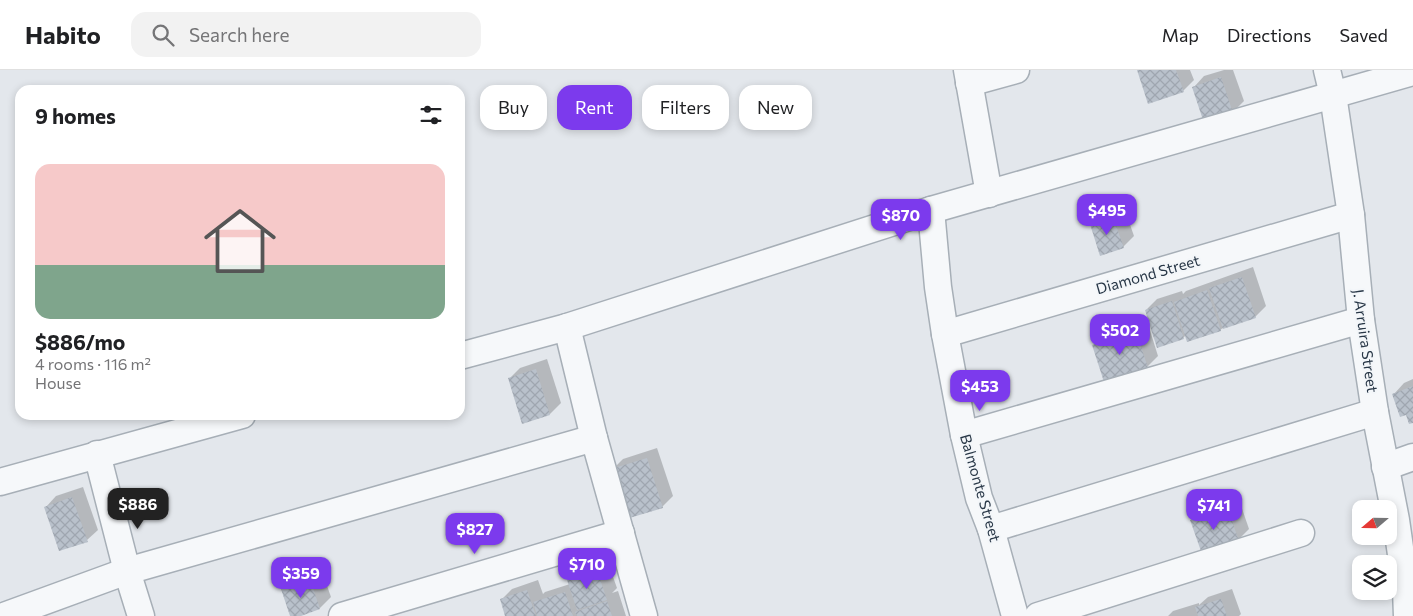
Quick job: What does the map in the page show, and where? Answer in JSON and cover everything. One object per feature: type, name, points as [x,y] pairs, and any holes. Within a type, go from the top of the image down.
[{"type":"street","points":[[989,194],[968,77],[1016,70]]},
{"type":"street","name":"J. Arruira Street","points":[[1327,70],[1351,215],[1361,320],[1375,412],[1396,520],[1405,604]]},
{"type":"street","points":[[465,355],[567,327],[931,210],[1413,72]]},
{"type":"street","name":"Balmonte Street","points":[[931,210],[938,287],[964,435],[979,498],[992,529],[1015,616]]},
{"type":"street","name":"Diamond Street","points":[[945,334],[1351,215]]},
{"type":"street","points":[[964,435],[1361,320]]},
{"type":"street","points":[[567,327],[594,438],[644,616]]},
{"type":"street","points":[[992,529],[1375,412]]},
{"type":"street","points":[[0,482],[223,420]]},
{"type":"street","points":[[4,616],[127,571],[594,438]]},
{"type":"street","points":[[97,454],[127,571],[141,616]]},
{"type":"street","points":[[1385,467],[1413,457]]},
{"type":"street","points":[[342,616],[621,533]]},
{"type":"street","points":[[1038,616],[1301,533]]},
{"type":"building","points":[[1137,70],[1176,70],[1184,92],[1148,104]]},
{"type":"building","points":[[1221,77],[1233,113],[1204,123],[1192,87]]},
{"type":"building","points":[[1113,217],[1124,248],[1100,256],[1090,224]]},
{"type":"building","points":[[1242,277],[1256,318],[1223,329],[1209,288]]},
{"type":"building","points":[[1207,290],[1221,331],[1187,342],[1174,302]]},
{"type":"building","points":[[1172,301],[1184,339],[1157,348],[1145,310]]},
{"type":"building","points":[[1136,331],[1148,368],[1104,382],[1092,345]]},
{"type":"building","points":[[536,369],[550,415],[522,424],[508,378]]},
{"type":"building","points":[[1413,386],[1413,423],[1409,424],[1406,415],[1400,417],[1392,394]]},
{"type":"building","points":[[647,458],[663,508],[626,519],[611,469]]},
{"type":"building","points":[[72,497],[88,542],[59,551],[44,507]]},
{"type":"building","points":[[1227,507],[1239,541],[1202,554],[1190,520]]},
{"type":"building","points":[[597,570],[607,600],[577,610],[567,580]]},
{"type":"building","points":[[310,579],[320,609],[301,616],[290,616],[281,589]]},
{"type":"building","points":[[527,590],[536,616],[505,616],[500,599]]},
{"type":"building","points":[[565,592],[573,616],[537,616],[533,602]]},
{"type":"building","points":[[1221,599],[1227,616],[1198,616],[1195,607]]},
{"type":"building","points":[[607,601],[612,616],[577,616],[575,612]]}]
